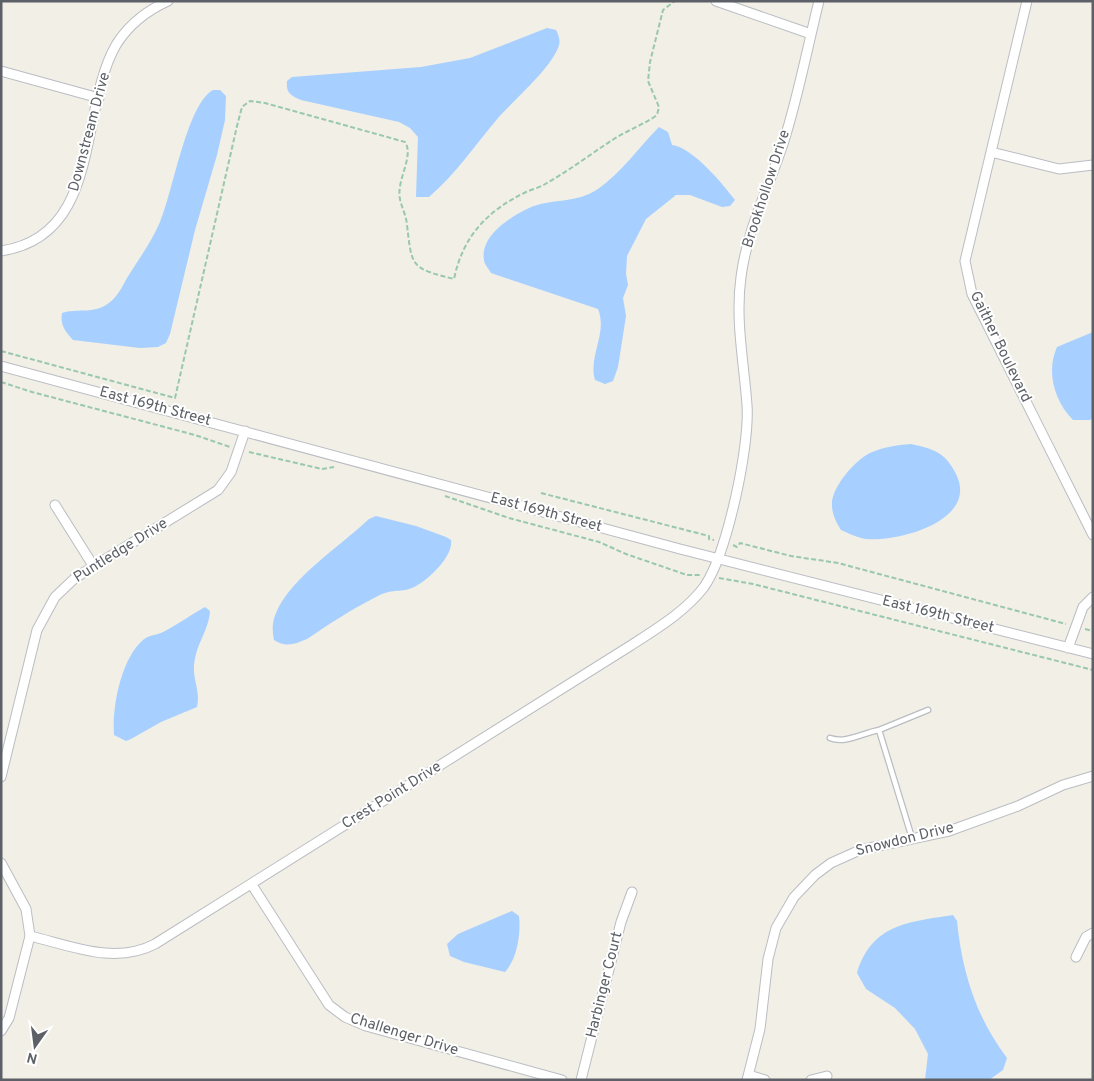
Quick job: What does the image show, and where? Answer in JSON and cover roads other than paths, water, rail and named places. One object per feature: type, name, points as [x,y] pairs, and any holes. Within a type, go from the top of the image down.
[{"type":"street","name":"Downstream Drive","points":[[1,250],[24,245],[37,238],[57,221],[71,202],[80,177],[112,53],[124,34],[146,13],[168,1]]},
{"type":"street","points":[[716,1],[783,26],[811,34]]},
{"type":"street","name":"Brookhollow Drive","points":[[720,557],[746,451],[748,430],[739,320],[740,278],[749,235],[782,146],[819,1]]},
{"type":"street","name":"Gaither Boulevard","points":[[1027,1],[965,261],[972,294],[1093,535]]},
{"type":"street","points":[[1,72],[99,98]]},
{"type":"street","points":[[991,152],[1059,169],[1093,165]]},
{"type":"street","name":"East 169th Street","points":[[1,366],[680,549],[720,557],[796,580],[1093,654]]},
{"type":"street","name":"Puntledge Drive","points":[[1,777],[37,630],[55,597],[75,578],[209,497],[226,482],[245,431]]},
{"type":"street","points":[[55,505],[94,567]]},
{"type":"street","name":"Crest Point Drive","points":[[30,936],[107,954],[134,954],[155,944],[664,624],[694,598],[704,586],[720,557]]},
{"type":"street","points":[[1068,648],[1083,607],[1093,597]]},
{"type":"street","name":"Snowdon Drive","points":[[748,1078],[763,1009],[770,947],[776,928],[787,906],[807,882],[831,863],[860,850],[912,840],[966,825],[1018,806],[1063,785],[1093,776]]},
{"type":"street","points":[[1,863],[26,909],[30,936],[9,1018],[1,1031]]},
{"type":"street","name":"Challenger Drive","points":[[252,884],[329,1005],[340,1014],[366,1026],[562,1080]]},
{"type":"street","name":"Harbinger Court","points":[[582,1080],[620,922],[632,892]]},
{"type":"street","points":[[1076,957],[1086,938],[1093,933]]},
{"type":"street","points":[[811,1080],[827,1076]]},
{"type":"street","points":[[748,1078],[765,1080]]},
{"type":"lane","points":[[830,738],[836,741],[879,730],[928,710]]},
{"type":"lane","points":[[879,730],[912,840]]},
{"type":"water","points":[[547,28],[556,30],[559,39],[559,45],[554,57],[540,75],[498,118],[457,169],[429,197],[416,197],[418,137],[410,128],[399,122],[301,100],[291,95],[287,88],[287,81],[292,77],[421,67],[470,58]]},
{"type":"water","points":[[213,90],[220,90],[226,96],[225,120],[195,230],[170,334],[166,343],[158,347],[140,348],[73,340],[64,328],[62,313],[100,308],[110,302],[118,293],[149,244],[160,222],[188,130],[204,98]]},
{"type":"water","points":[[659,127],[668,132],[672,145],[680,147],[698,159],[735,200],[730,206],[722,207],[690,195],[676,195],[646,219],[627,256],[626,274],[628,285],[623,298],[626,316],[618,367],[613,381],[605,384],[595,380],[594,371],[601,327],[598,309],[491,273],[484,262],[484,251],[491,235],[505,222],[521,212],[537,205],[581,197],[598,189],[623,167]]},
{"type":"water","points":[[1093,332],[1093,418],[1090,420],[1073,420],[1061,404],[1054,385],[1052,366],[1054,356],[1057,347]]},
{"type":"water","points":[[911,444],[932,450],[943,456],[956,474],[960,490],[956,504],[947,516],[932,525],[898,537],[866,539],[856,537],[841,530],[835,518],[832,505],[835,491],[845,475],[870,453],[880,449]]},
{"type":"water","points":[[376,516],[416,526],[451,540],[451,546],[444,561],[418,585],[382,594],[332,622],[307,639],[287,645],[274,640],[273,626],[275,616],[283,600],[293,587],[369,519]]},
{"type":"water","points":[[205,607],[210,611],[209,619],[194,663],[198,698],[197,707],[161,722],[126,741],[114,735],[116,698],[119,684],[135,648],[145,639],[167,630]]},
{"type":"water","points":[[512,911],[519,916],[519,938],[513,960],[505,972],[464,962],[450,956],[447,944],[458,934]]},
{"type":"water","points":[[953,915],[957,921],[959,940],[972,993],[987,1026],[1007,1058],[1003,1070],[989,1080],[925,1080],[928,1054],[915,1029],[895,1008],[866,989],[857,973],[872,944],[882,935],[894,928],[921,920]]}]
